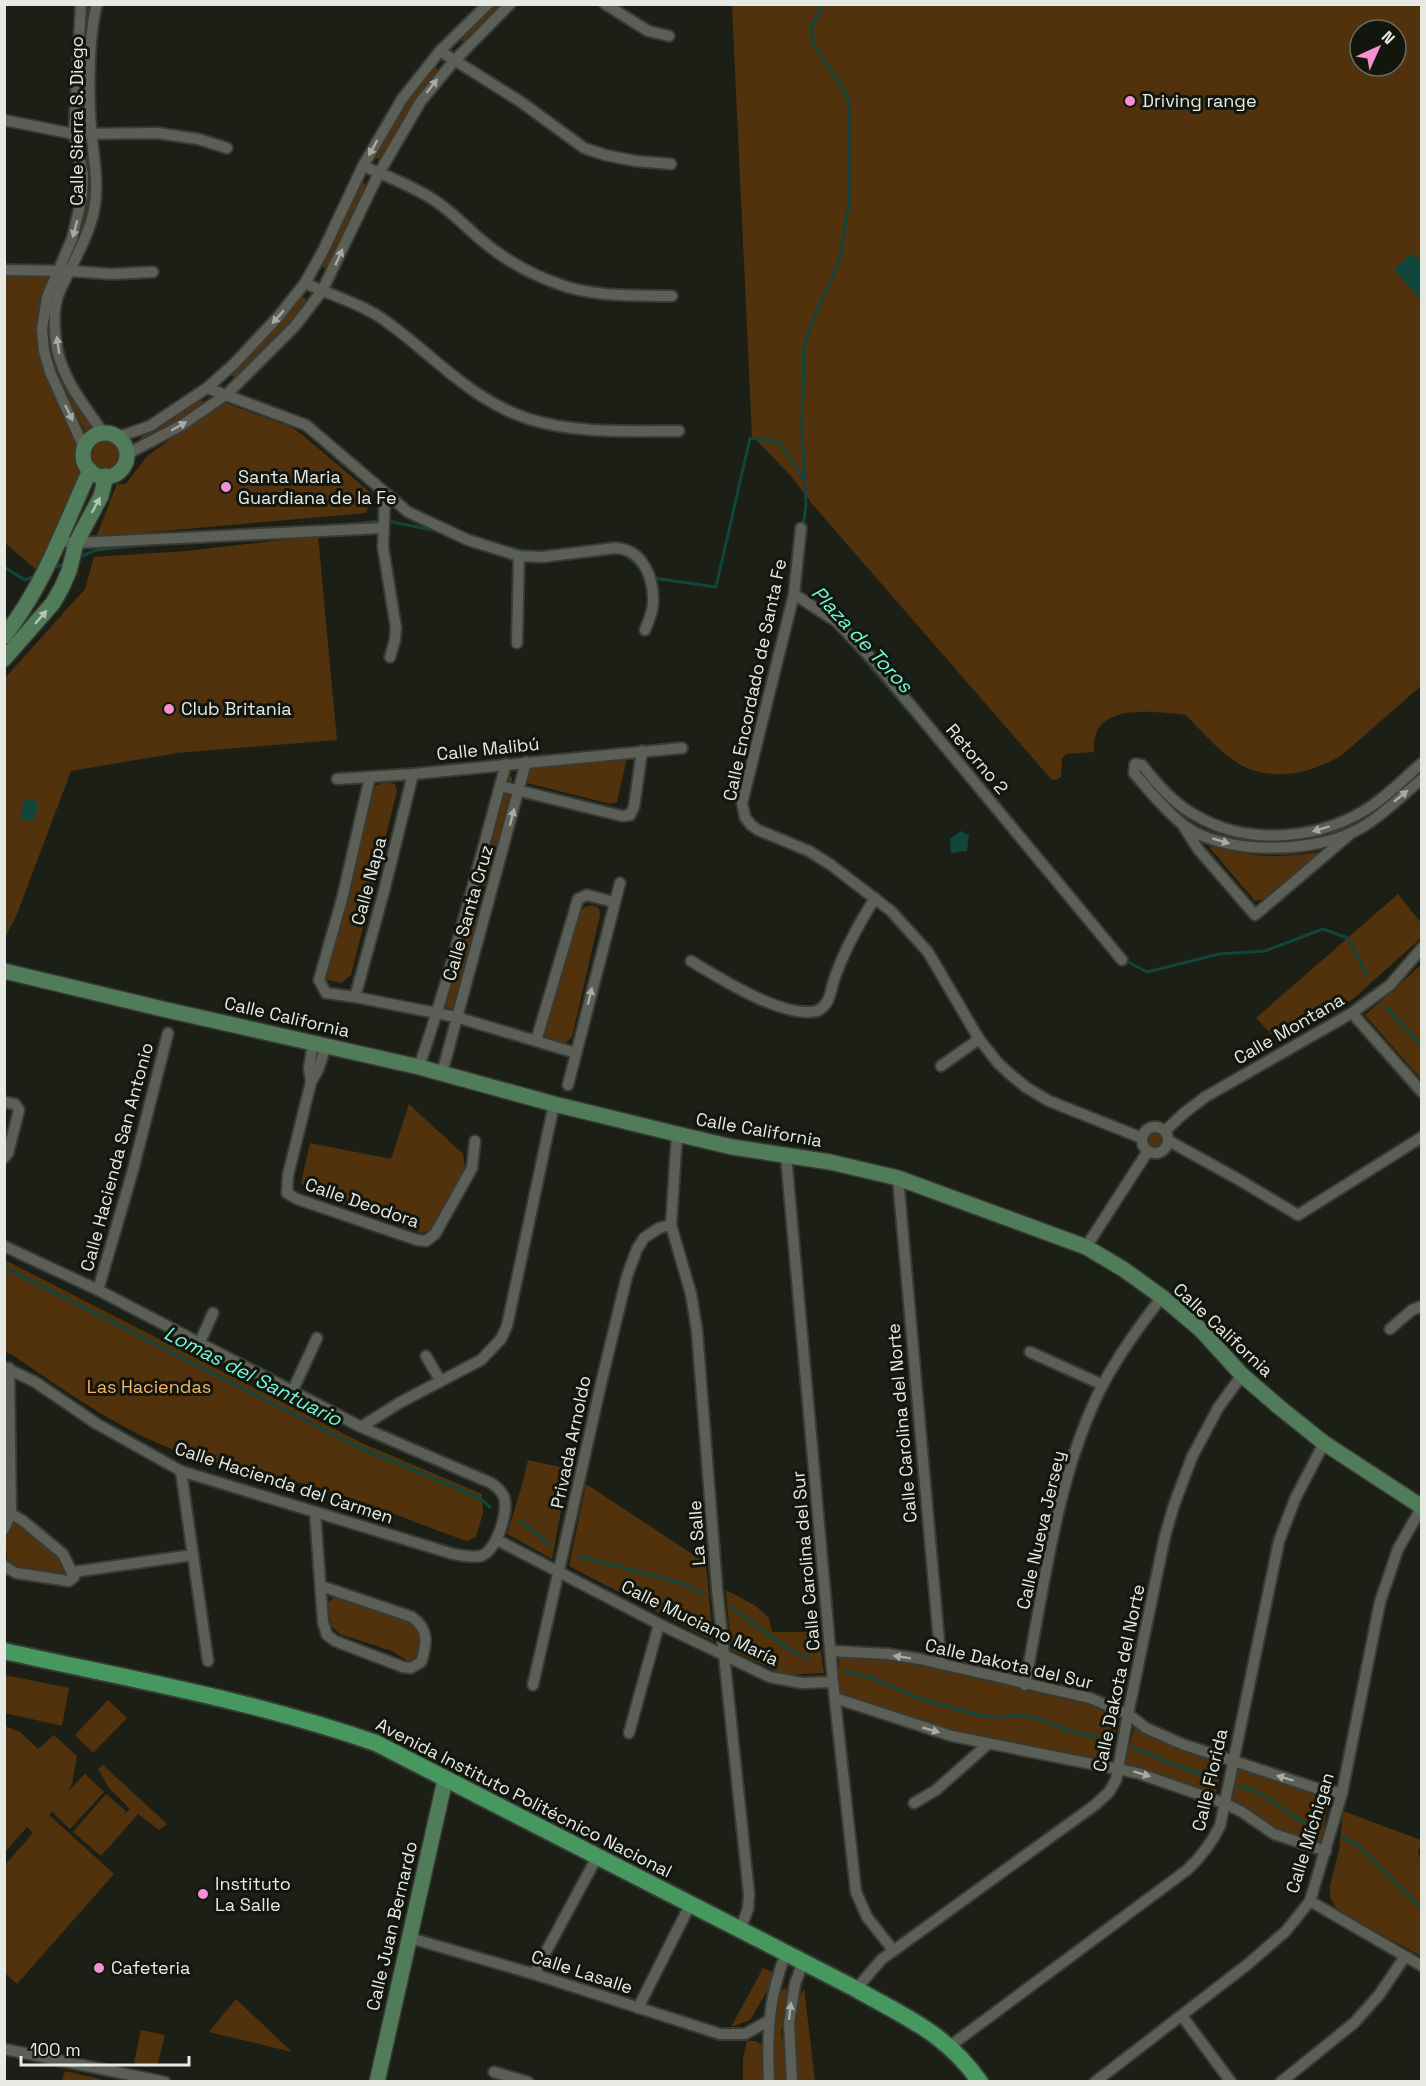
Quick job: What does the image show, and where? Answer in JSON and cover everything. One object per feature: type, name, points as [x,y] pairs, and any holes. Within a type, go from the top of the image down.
[{"type":"main road","points":[[110,435],[124,445],[127,454],[126,462],[121,470],[106,477],[90,470],[83,457],[84,448],[91,438],[110,435]]},
{"type":"main road","points":[[4,636],[18,618],[42,577],[90,470]]},
{"type":"main road","points":[[4,659],[53,603],[62,587],[69,571],[76,543],[101,496],[106,477]]},
{"type":"main road","points":[[42,577],[62,587]]},
{"type":"main road","name":"Calle California","points":[[4,970],[167,1010],[419,1067],[554,1104],[677,1134],[786,1156],[830,1162],[898,1178],[1086,1247],[1123,1269],[1162,1297],[1201,1330],[1242,1375],[1324,1443],[1422,1507]]},
{"type":"main road","name":"Avenida Instituto Politécnico Nacional","points":[[4,1652],[271,1711],[324,1725],[376,1743],[856,1989],[934,2033],[967,2064],[980,2082]]},
{"type":"main road","name":"Calle Juan Bernardo","points":[[376,2082],[445,1780]]},
{"type":"street","name":"Calle Sierra S. Diego","points":[[81,4],[74,135],[83,174],[82,198],[54,316],[57,349],[73,392],[110,435]]},
{"type":"street","name":"Calle Sierra S. Diego","points":[[84,448],[50,372],[44,351],[42,329],[47,297],[88,229],[94,210],[96,185],[92,135],[91,57],[97,4]]},
{"type":"street","points":[[110,435],[150,426],[207,388],[234,364],[277,318],[305,283],[323,251],[363,166],[402,99],[440,51],[488,4]]},
{"type":"street","points":[[127,454],[182,425],[227,394],[295,326],[322,291],[379,172],[421,101],[454,61],[510,4]]},
{"type":"street","points":[[606,4],[648,31],[669,36]]},
{"type":"street","points":[[440,51],[521,102],[584,148],[635,161],[671,164]]},
{"type":"street","points":[[4,120],[74,135],[157,133],[227,148]]},
{"type":"street","points":[[363,166],[432,199],[450,211],[481,240],[537,275],[568,287],[594,293],[672,296]]},
{"type":"street","points":[[4,270],[112,274],[153,272]]},
{"type":"street","points":[[305,283],[372,312],[485,399],[528,418],[582,430],[679,431]]},
{"type":"street","points":[[207,388],[306,425],[408,512],[429,524],[468,540],[519,556],[542,557],[624,548],[646,567],[652,585],[653,606],[645,630]]},
{"type":"street","points":[[385,494],[383,547],[396,628],[390,657]]},
{"type":"street","points":[[60,540],[76,543],[382,528]]},
{"type":"street","name":"Calle Encordado de Santa Fe","points":[[801,528],[794,594],[742,809],[751,825],[758,830],[809,851],[876,898],[898,918],[928,952],[979,1040],[998,1063],[1027,1088],[1049,1101],[1142,1138]]},
{"type":"street","points":[[517,644],[519,556]]},
{"type":"street","name":"Retorno 2","points":[[794,594],[837,622],[875,662],[1122,960]]},
{"type":"street","name":"Calle Malibú","points":[[337,779],[413,774],[682,748]]},
{"type":"street","name":"Calle Malibú","points":[[500,786],[622,816],[630,814],[634,807],[642,751]]},
{"type":"street","name":"Calle Santa Cruz","points":[[442,1073],[526,762]]},
{"type":"street","points":[[1422,763],[1373,805],[1345,821],[1316,831],[1284,836],[1255,834],[1216,826],[1194,815],[1178,803],[1142,765],[1134,764],[1134,773],[1184,825],[1198,849],[1255,915],[1352,833],[1374,819],[1422,779]]},
{"type":"street","name":"Calle Santa Cruz","points":[[419,1067],[471,897],[506,764]]},
{"type":"street","name":"Calle Napa","points":[[355,997],[413,774]]},
{"type":"street","points":[[370,777],[342,899],[319,980],[326,993],[456,1017],[576,1053]]},
{"type":"street","points":[[1178,803],[1184,825],[1199,834],[1235,845],[1285,848],[1352,833]]},
{"type":"street","points":[[1284,836],[1285,848]]},
{"type":"street","points":[[568,1085],[620,883]]},
{"type":"street","points":[[536,1041],[578,899],[587,895],[614,902]]},
{"type":"street","points":[[471,897],[489,903]]},
{"type":"street","points":[[691,961],[758,998],[796,1011],[817,1011],[826,1005],[852,935],[876,898]]},
{"type":"street","name":"Calle Montana","points":[[1167,1136],[1205,1097],[1352,1013],[1390,985],[1422,948]]},
{"type":"street","points":[[1352,1013],[1422,1092]]},
{"type":"street","name":"Calle Hacienda San Antonio","points":[[98,1290],[133,1170],[168,1033]]},
{"type":"street","points":[[941,1066],[979,1040]]},
{"type":"street","name":"Calle Deodora","points":[[319,1045],[309,1068],[311,1082],[288,1175],[287,1193],[297,1199],[417,1240],[426,1241],[435,1234],[472,1168],[475,1141]]},
{"type":"street","points":[[4,1102],[15,1104],[19,1110],[8,1154],[4,1158]]},
{"type":"street","points":[[360,1427],[399,1402],[481,1360],[501,1339],[507,1326],[554,1104]]},
{"type":"street","points":[[1167,1136],[1165,1149],[1161,1152],[1148,1151],[1143,1146],[1142,1138],[1153,1126],[1298,1215],[1422,1137]]},
{"type":"street","name":"La Salle","points":[[677,1134],[671,1225],[691,1294],[697,1331],[717,1588],[749,1894],[748,1909],[740,1930]]},
{"type":"street","points":[[1086,1247],[1148,1151]]},
{"type":"street","name":"Calle Carolina del Sur","points":[[786,1156],[833,1682],[856,1892],[867,1917],[893,1950]]},
{"type":"street","name":"Calle Carolina del Norte","points":[[898,1178],[941,1664]]},
{"type":"street","name":"Privada Arnoldo","points":[[533,1685],[627,1276],[637,1249],[644,1238],[659,1228],[671,1225]]},
{"type":"street","points":[[4,1246],[98,1290],[360,1427],[491,1483],[502,1493],[505,1505],[497,1540]]},
{"type":"street","name":"Calle Nueva Jersey","points":[[1025,1685],[1062,1494],[1079,1439],[1103,1385],[1131,1338],[1162,1297]]},
{"type":"street","points":[[1390,1329],[1412,1310],[1422,1306]]},
{"type":"street","points":[[199,1344],[213,1313]]},
{"type":"street","points":[[292,1392],[317,1338]]},
{"type":"street","points":[[1030,1352],[1103,1385]]},
{"type":"street","points":[[426,1356],[441,1380]]},
{"type":"street","points":[[4,1529],[8,1511],[7,1368]]},
{"type":"street","name":"Calle Hacienda del Carmen","points":[[7,1368],[35,1382],[125,1441],[181,1471],[453,1554],[481,1556],[490,1550],[497,1540]]},
{"type":"street","name":"Calle Dakota del Norte","points":[[856,1989],[893,1950],[1095,1805],[1116,1780],[1165,1536],[1174,1505],[1192,1457],[1218,1408],[1242,1375]]},
{"type":"street","name":"Calle Florida","points":[[950,2046],[1203,1856],[1220,1826],[1279,1541],[1295,1499],[1324,1443]]},
{"type":"street","points":[[181,1471],[208,1661]]},
{"type":"street","name":"Calle Míchigan","points":[[1095,2082],[1248,1964],[1278,1937],[1310,1901],[1342,1793],[1380,1602],[1398,1549],[1422,1507]]},
{"type":"street","points":[[4,1566],[16,1574],[69,1581],[73,1579],[73,1572],[63,1554],[8,1511]]},
{"type":"street","points":[[315,1512],[323,1622],[327,1635],[403,1666],[411,1668],[421,1662],[427,1645],[424,1630],[416,1620],[321,1586]]},
{"type":"street","name":"Calle Muciano María","points":[[497,1540],[659,1624],[778,1679],[802,1683],[833,1682]]},
{"type":"street","points":[[73,1572],[193,1555]]},
{"type":"street","points":[[629,1733],[659,1624]]},
{"type":"street","name":"Calle Dakota del Sur","points":[[831,1651],[888,1654],[1081,1696],[1128,1714],[1146,1728],[1163,1737],[1318,1789],[1342,1793]]},
{"type":"street","points":[[835,1698],[920,1726],[988,1744],[1119,1768],[1178,1786],[1224,1803],[1242,1812],[1274,1834],[1326,1851]]},
{"type":"street","points":[[914,1803],[936,1790],[988,1744]]},
{"type":"street","points":[[534,1974],[597,1857]]},
{"type":"street","points":[[1310,1901],[1404,1958],[1422,1966]]},
{"type":"street","points":[[638,2007],[690,1905]]},
{"type":"street","name":"Calle Lasalle","points":[[410,1938],[534,1974],[720,2034],[745,2034],[768,2021]]},
{"type":"street","points":[[769,2082],[768,2021],[774,1988],[786,1953]]},
{"type":"street","points":[[1281,2082],[1354,2023],[1379,1995],[1404,1958]]},
{"type":"street","points":[[792,2082],[791,2003],[803,1962]]},
{"type":"street","points":[[1182,2016],[1231,2082]]},
{"type":"street","points":[[4,2049],[107,2076],[165,2082]]},
{"type":"street","points":[[767,2050],[790,2049]]},
{"type":"street","points":[[494,2072],[528,2082]]},
{"type":"green space","points":[[84,5],[95,5],[86,115],[79,113]]},
{"type":"green space","points":[[493,5],[504,5],[464,43],[460,38]]},
{"type":"green space","points":[[732,5],[1421,5],[1421,686],[1342,755],[1307,770],[1269,774],[1237,763],[1214,744],[1186,715],[1139,712],[1115,716],[1106,721],[1098,729],[1094,740],[1094,752],[1066,754],[1062,759],[1061,777],[1056,780],[1051,779],[813,505],[790,475],[752,436]]},
{"type":"green space","points":[[434,65],[439,71],[400,123],[380,160],[373,157],[410,95]]},
{"type":"green space","points":[[86,156],[91,156],[90,224],[71,256],[70,254]]},
{"type":"green space","points":[[359,181],[368,185],[328,270],[318,264]]},
{"type":"green space","points":[[56,272],[40,328],[87,466],[46,578],[5,543],[4,274]]},
{"type":"green space","points":[[300,295],[307,300],[285,329],[237,379],[229,374]]},
{"type":"green space","points":[[50,299],[54,338],[94,426],[85,431],[51,366],[44,336]]},
{"type":"green space","points":[[198,399],[204,402],[181,420],[143,442],[140,436]]},
{"type":"green space","points":[[223,402],[291,427],[304,436],[373,495],[366,513],[96,537],[117,484],[126,484],[147,456]]},
{"type":"green space","points":[[109,439],[121,444],[126,456],[121,468],[109,473],[97,468],[92,456],[97,444]]},
{"type":"green space","name":"Club Britania","points":[[318,536],[337,740],[177,753],[71,771],[17,914],[5,938],[5,678],[85,589],[94,557],[186,551]]},
{"type":"green space","points":[[623,759],[626,762],[617,802],[611,804],[523,782],[529,768]]},
{"type":"green space","points":[[506,774],[512,777],[512,787],[486,886],[475,883]]},
{"type":"green space","points":[[388,781],[395,784],[397,791],[351,975],[341,983],[327,980],[375,786]]},
{"type":"green space","points":[[1211,846],[1264,856],[1289,856],[1318,852],[1320,854],[1270,898],[1255,901],[1210,848]]},
{"type":"green space","points":[[1398,894],[1421,923],[1421,938],[1353,999],[1280,1043],[1256,1018]]},
{"type":"green space","points":[[593,905],[599,909],[600,915],[572,1037],[565,1043],[546,1037],[544,1031],[581,911]]},
{"type":"green space","points":[[468,914],[477,917],[453,1009],[443,1007]]},
{"type":"green space","points":[[1421,965],[1421,1079],[1365,1015]]},
{"type":"green space","points":[[409,1104],[463,1154],[465,1168],[431,1231],[420,1233],[309,1191],[301,1183],[310,1143],[391,1159]]},
{"type":"green space","points":[[1157,1131],[1164,1134],[1167,1141],[1164,1148],[1157,1151],[1150,1148],[1147,1141],[1150,1134]]},
{"type":"green space","name":"Las Haciendas","points":[[5,1260],[362,1443],[482,1494],[483,1513],[476,1537],[467,1541],[328,1491],[189,1455],[150,1440],[109,1418],[5,1352]]},
{"type":"green space","points":[[528,1460],[569,1469],[552,1559],[507,1534]]},
{"type":"green space","points":[[586,1484],[706,1563],[713,1641],[569,1566]]},
{"type":"green space","points":[[4,1516],[63,1556],[70,1574],[15,1566],[7,1559]]},
{"type":"green space","points":[[726,1590],[756,1606],[769,1618],[772,1632],[818,1632],[824,1673],[785,1675],[731,1650]]},
{"type":"green space","points":[[337,1594],[413,1621],[421,1631],[422,1640],[417,1659],[408,1661],[392,1651],[340,1634],[331,1626],[328,1603]]},
{"type":"green space","points":[[853,1655],[932,1664],[1012,1686],[1086,1702],[1104,1711],[1109,1720],[1118,1723],[1109,1757],[1095,1760],[925,1725],[848,1700],[841,1693],[839,1656]]},
{"type":"green space","points":[[5,1675],[69,1688],[62,1726],[5,1713]]},
{"type":"green space","points":[[108,1700],[127,1718],[93,1753],[75,1735]]},
{"type":"green space","points":[[5,1726],[20,1732],[38,1749],[54,1735],[77,1756],[72,1784],[68,1791],[85,1774],[104,1792],[70,1829],[52,1812],[49,1815],[114,1874],[17,1984],[5,1973],[5,1865],[33,1833],[27,1827],[5,1852]]},
{"type":"green space","points":[[1134,1728],[1222,1763],[1216,1793],[1210,1791],[1204,1794],[1125,1763]]},
{"type":"green space","points":[[103,1765],[167,1824],[159,1830],[138,1814],[101,1856],[73,1832],[106,1794],[126,1811],[122,1816],[130,1809],[109,1788],[98,1769]]},
{"type":"green space","points":[[1238,1769],[1318,1792],[1328,1801],[1322,1844],[1295,1839],[1253,1818],[1231,1800]]},
{"type":"green space","points":[[1343,1811],[1421,1840],[1418,1851],[1422,1867],[1421,1956],[1337,1910],[1330,1897],[1330,1885],[1339,1850]]},
{"type":"green space","points":[[763,1968],[774,1973],[772,1983],[750,2020],[731,2027]]},
{"type":"green space","points":[[785,1988],[789,1993],[781,2032],[787,2062],[787,2081],[775,2081],[771,2017],[777,1993]]},
{"type":"green space","points":[[804,1988],[815,2081],[798,2081],[792,2014]]},
{"type":"green space","points":[[236,1999],[292,2052],[209,2032]]},
{"type":"green space","points":[[141,2030],[165,2035],[157,2067],[134,2063]]},
{"type":"green space","points":[[747,2041],[756,2041],[763,2046],[764,2081],[743,2081],[743,2058]]},
{"type":"green space","points":[[65,2071],[100,2079],[100,2081],[62,2081]]},
{"type":"water","points":[[1412,253],[1421,262],[1421,300],[1394,269]]},
{"type":"water","points":[[27,798],[37,801],[38,808],[33,820],[29,821],[20,816],[23,809],[22,804]]},
{"type":"water","points":[[961,831],[969,835],[967,851],[951,853],[950,839]]},
{"type":"waterway","name":"Plaza de Toros","points":[[803,526],[806,506],[802,431],[804,347],[810,327],[839,262],[849,203],[849,101],[813,43],[811,27],[824,4]]},
{"type":"waterway","points":[[653,578],[716,587],[750,438],[779,442],[804,479]]},
{"type":"waterway","points":[[343,525],[381,521]]},
{"type":"waterway","points":[[388,521],[437,531]]},
{"type":"waterway","points":[[79,557],[97,550],[151,544]]},
{"type":"waterway","points":[[505,546],[528,552]]},
{"type":"waterway","points":[[609,554],[623,553],[641,569]]},
{"type":"waterway","points":[[51,569],[64,564]]},
{"type":"waterway","points":[[4,567],[25,580],[37,575]]},
{"type":"waterway","name":"Plaza de Toros","points":[[846,638],[927,733]]},
{"type":"waterway","name":"Plaza de Toros","points":[[1124,960],[1147,972],[1219,954],[1265,951],[1323,929],[1348,938],[1367,975]]},
{"type":"waterway","name":"Plaza de Toros","points":[[1386,1007],[1422,1046]]},
{"type":"waterway","name":"Lomas del Santuario","points":[[4,1267],[356,1446],[478,1497],[490,1507]]},
{"type":"waterway","name":"Lomas del Santuario","points":[[520,1521],[550,1544]]},
{"type":"waterway","name":"Lomas del Santuario","points":[[579,1556],[684,1584],[704,1594]]},
{"type":"waterway","name":"Lomas del Santuario","points":[[732,1608],[789,1649],[808,1658]]},
{"type":"waterway","name":"Lomas del Santuario","points":[[844,1671],[872,1678],[916,1697],[977,1715],[997,1717],[1023,1715],[1040,1719],[1069,1731],[1097,1737]]},
{"type":"waterway","name":"Lomas del Santuario","points":[[1133,1748],[1191,1771],[1211,1776]]},
{"type":"waterway","name":"Lomas del Santuario","points":[[1238,1786],[1260,1794],[1306,1824],[1317,1828]]},
{"type":"waterway","name":"Lomas del Santuario","points":[[1342,1837],[1358,1845],[1422,1909]]},
{"type":"place","name":"Driving range","points":[[1130,101]]},
{"type":"place","name":"Santa Maria Guardiana de la Fe","points":[[226,487]]},
{"type":"place","name":"Club Britania","points":[[169,709]]},
{"type":"place","name":"Instituto La Salle","points":[[203,1894]]},
{"type":"place","name":"Cafeteria","points":[[99,1968]]}]
